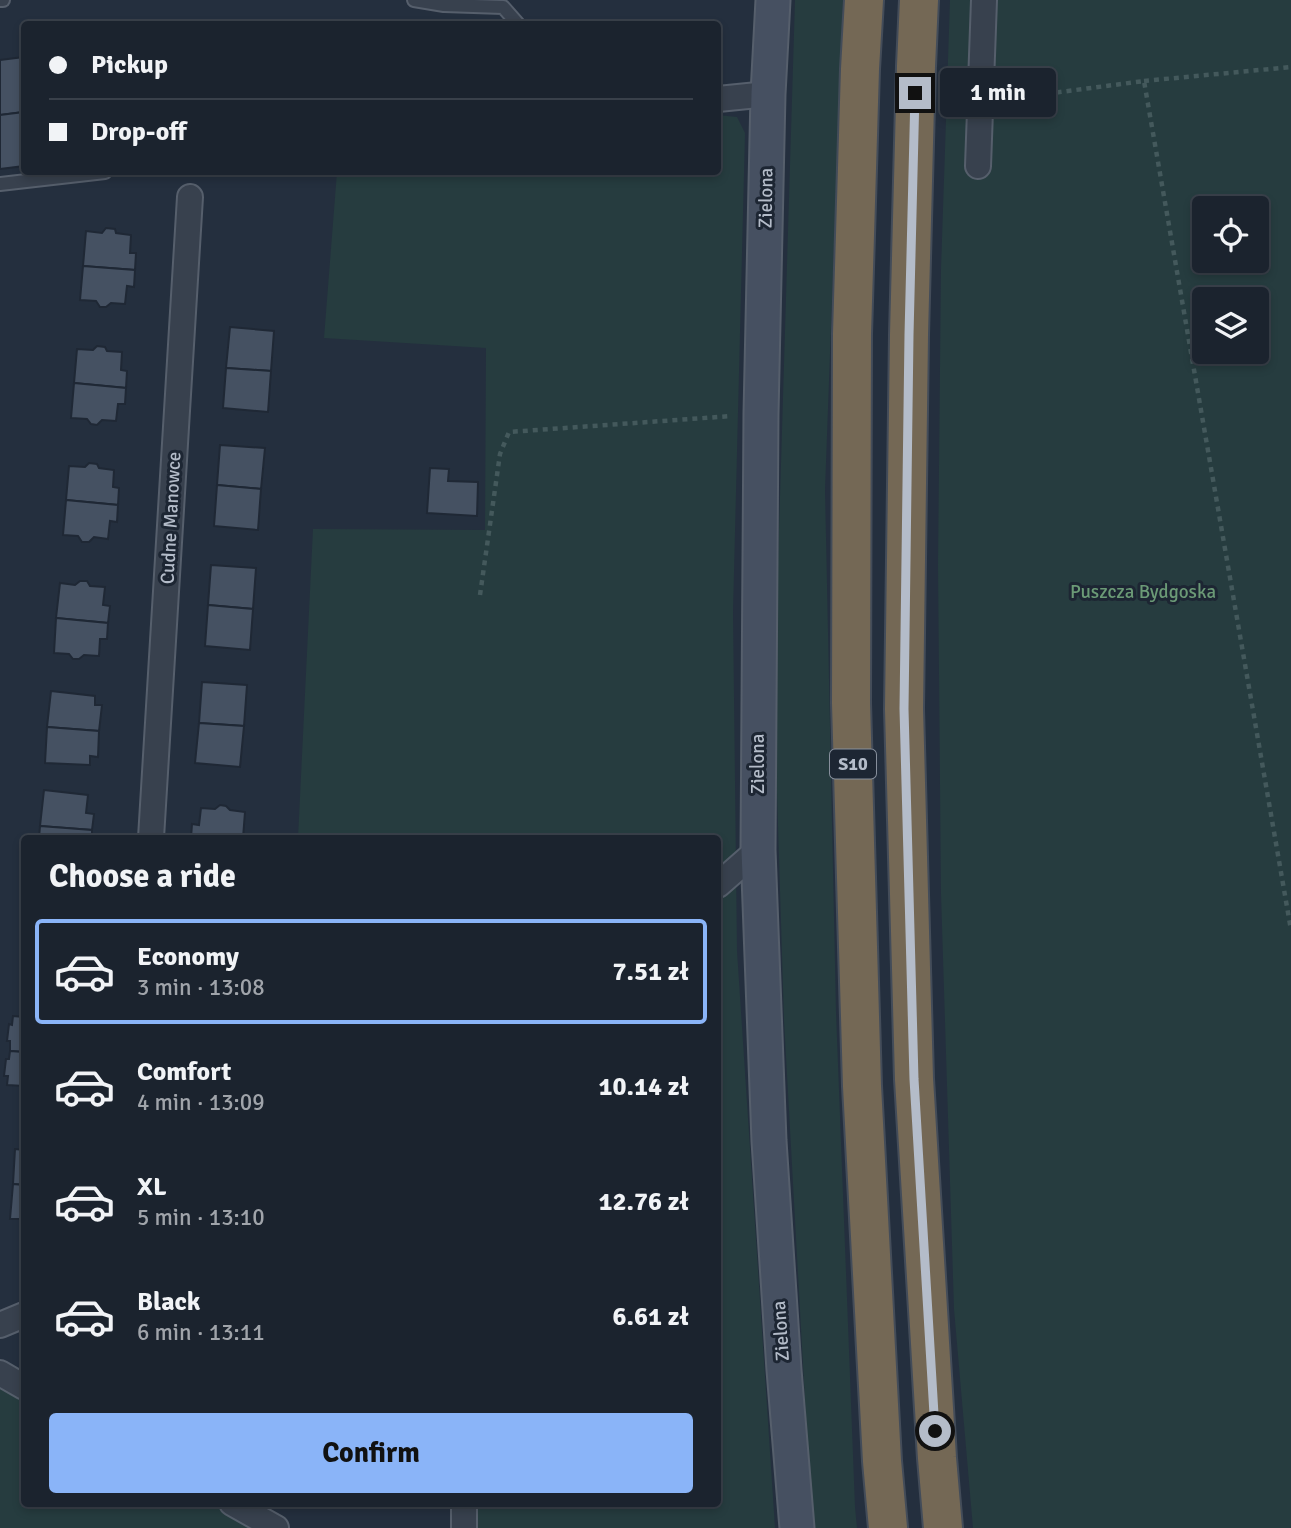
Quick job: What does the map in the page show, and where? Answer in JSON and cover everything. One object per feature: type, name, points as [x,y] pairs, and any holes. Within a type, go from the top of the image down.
[{"type":"highway","name":"S10","points":[[864,0],[852,334],[851,704],[862,1086],[888,1528]]},
{"type":"highway","points":[[919,0],[909,335],[904,709],[914,1079],[943,1528]]},
{"type":"street","name":"Zielona","points":[[773,0],[768,94],[761,414],[758,850],[769,1141],[797,1528]]},
{"type":"street","points":[[978,166],[984,0]]},
{"type":"street","points":[[721,99],[768,94]]},
{"type":"street","name":"Cudne Manowce","points":[[151,835],[190,197]]},
{"type":"street","points":[[721,882],[758,850]]},
{"type":"street","points":[[0,1325],[21,1316]]},
{"type":"street","points":[[0,1373],[21,1385]]},
{"type":"street","points":[[239,1507],[276,1528]]},
{"type":"street","points":[[464,1507],[464,1528]]},
{"type":"lane","points":[[414,0],[444,5],[503,7],[515,21]]},
{"type":"lane","points":[[0,184],[79,175]]},
{"type":"path","points":[[980,103],[1144,80],[1291,67]]},
{"type":"path","points":[[1144,80],[1291,930]]},
{"type":"path","points":[[480,595],[500,454],[509,432],[761,414]]},
{"type":"green space","points":[[795,0],[843,0],[825,490],[836,1012],[857,1528],[812,1528],[784,1020],[774,695]]},
{"type":"green space","name":"Puszcza Bydgoska","points":[[950,0],[1291,0],[1291,1528],[973,1528],[954,1309],[941,894],[938,565],[941,269]]},
{"type":"green space","points":[[721,115],[737,117],[745,133],[733,612],[737,951],[775,1528],[472,1528],[473,1507],[721,1507],[721,835],[298,835],[313,529],[485,530],[486,348],[324,338],[337,175],[721,175]]},
{"type":"green space","points":[[0,1388],[21,1398],[21,1507],[235,1507],[275,1528],[0,1528]]},
{"type":"building","points":[[21,57],[21,112],[0,115],[0,60]]},
{"type":"building","points":[[21,112],[21,166],[0,169],[0,115]]},
{"type":"building","points":[[106,228],[115,229],[116,233],[131,235],[130,253],[136,253],[135,270],[83,266],[86,231],[102,233]]},
{"type":"building","points":[[83,266],[135,270],[134,287],[127,286],[125,304],[111,303],[100,307],[96,301],[80,300]]},
{"type":"building","points":[[230,327],[274,331],[271,371],[226,368]]},
{"type":"building","points":[[97,346],[105,347],[107,351],[122,352],[121,370],[127,371],[126,388],[74,383],[77,349],[93,350]]},
{"type":"building","points":[[226,368],[271,371],[268,412],[223,408]]},
{"type":"building","points":[[74,383],[126,388],[125,404],[118,404],[116,421],[102,420],[97,425],[91,424],[87,419],[71,418]]},
{"type":"building","points":[[220,445],[265,448],[261,489],[217,485]]},
{"type":"building","points":[[89,463],[97,464],[99,468],[114,470],[113,487],[119,488],[118,505],[66,500],[69,466],[85,467]]},
{"type":"building","points":[[430,468],[449,469],[448,481],[478,482],[477,516],[427,513]]},
{"type":"building","points":[[217,485],[261,489],[258,530],[214,526]]},
{"type":"building","points":[[66,500],[118,505],[117,522],[110,521],[108,539],[94,537],[89,542],[82,542],[78,536],[63,535]]},
{"type":"building","points":[[211,565],[256,568],[253,609],[208,605]]},
{"type":"building","points":[[80,581],[87,581],[90,586],[105,587],[103,605],[110,606],[108,623],[56,618],[60,583],[75,585]]},
{"type":"building","points":[[208,605],[253,609],[250,650],[205,646]]},
{"type":"building","points":[[56,618],[108,623],[107,639],[100,639],[99,656],[84,655],[73,659],[69,654],[54,653]]},
{"type":"building","points":[[202,682],[247,685],[244,726],[199,723]]},
{"type":"building","points":[[51,691],[95,696],[95,705],[102,705],[99,731],[47,727]]},
{"type":"building","points":[[199,723],[244,726],[240,767],[195,763]]},
{"type":"building","points":[[47,727],[99,731],[98,757],[90,756],[90,765],[45,763]]},
{"type":"building","points":[[44,790],[88,795],[86,813],[94,814],[92,830],[40,826]]},
{"type":"building","points":[[220,805],[230,810],[245,812],[243,835],[191,835],[192,824],[199,825],[201,808],[215,809]]},
{"type":"building","points":[[40,826],[92,830],[92,835],[39,835]]},
{"type":"building","points":[[13,1016],[21,1017],[21,1052],[10,1051],[10,1041],[7,1041],[9,1024],[12,1025]]},
{"type":"building","points":[[10,1051],[21,1052],[21,1086],[7,1085],[8,1076],[4,1076],[6,1059],[9,1059]]},
{"type":"building","points":[[15,1149],[21,1150],[21,1185],[13,1184]]},
{"type":"building","points":[[13,1184],[21,1185],[21,1219],[10,1219]]},
{"type":"route","points":[[915,93],[904,709],[914,1079],[935,1431]]}]
